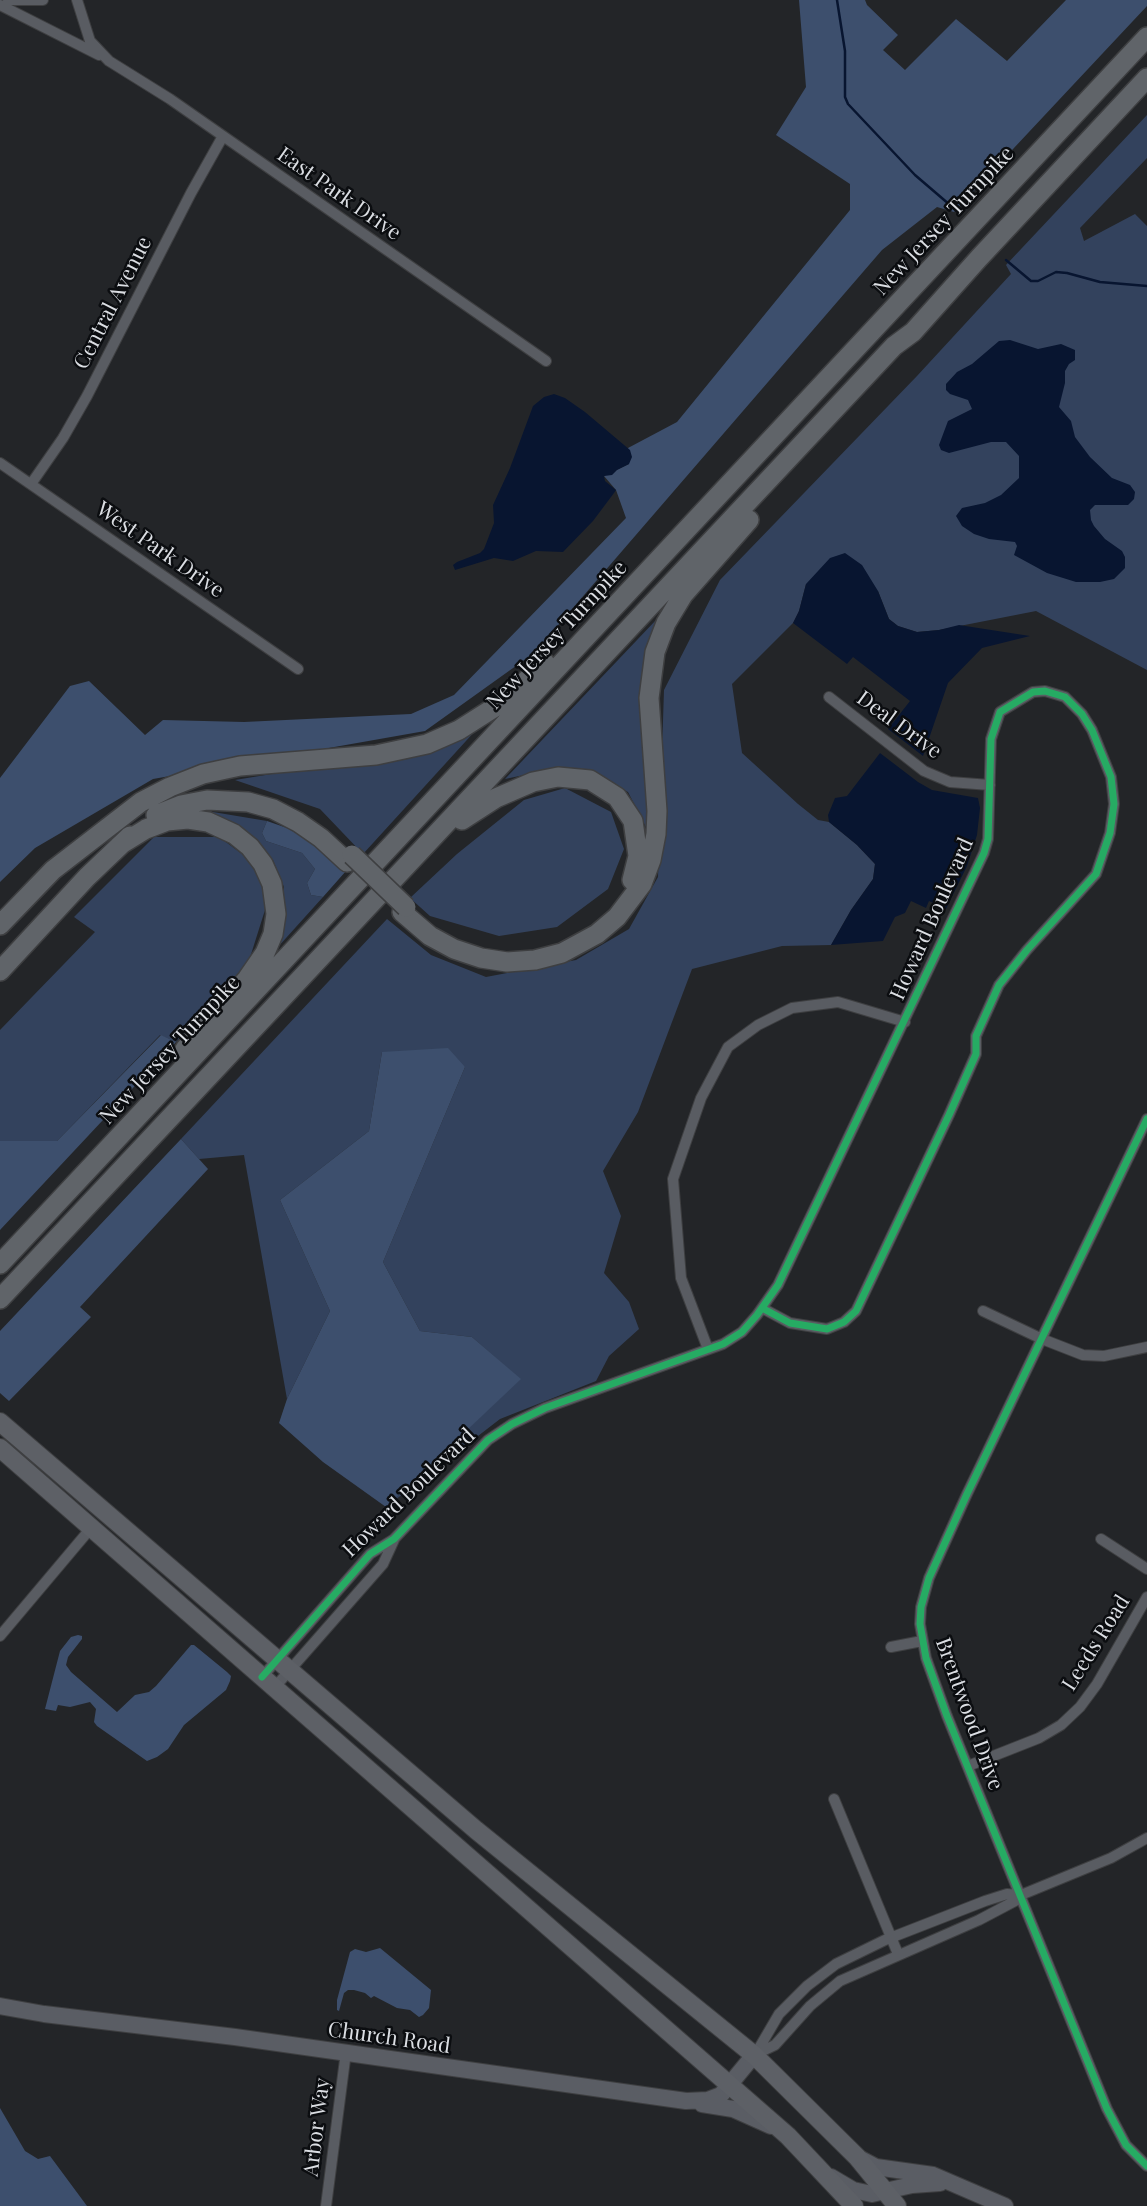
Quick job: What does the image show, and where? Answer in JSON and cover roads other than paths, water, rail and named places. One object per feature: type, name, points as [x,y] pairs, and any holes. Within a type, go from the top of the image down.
[{"type":"highway","name":"New Jersey Turnpike","points":[[0,1264],[1147,37]]},
{"type":"highway","points":[[101,833],[173,797],[205,791],[237,790],[266,796],[295,809],[319,825],[349,858],[430,936],[454,949],[481,958],[521,961],[548,957],[575,947],[597,934],[626,906],[647,873],[656,834],[657,811],[650,714],[654,652],[666,623],[683,595],[979,258],[1147,78]]},
{"type":"highway","points":[[0,1299],[894,346],[913,332]]},
{"type":"highway","points":[[0,925],[53,870],[141,802],[203,774],[261,763],[393,753],[443,738],[503,702],[528,680],[758,437],[833,372]]},
{"type":"highway","points":[[329,950],[350,938],[460,822],[483,805],[522,786],[558,777],[590,780],[617,797],[633,821],[638,856],[626,891],[598,921],[564,942],[518,952],[477,947],[442,933],[404,909]]},
{"type":"highway","points":[[0,971],[120,845],[143,823],[167,810],[207,800],[234,800],[261,805],[292,819],[349,858]]},
{"type":"highway","points":[[93,1165],[139,1103],[254,971],[270,944],[276,914],[274,894],[263,864],[250,847],[225,829],[198,820],[167,821],[146,829],[120,845]]},
{"type":"highway","points":[[0,1422],[282,1666],[558,1899],[754,2055],[857,2157],[892,2199]]},
{"type":"highway","points":[[0,1448],[788,2136],[854,2206]]},
{"type":"main road","name":"Church Road","points":[[0,2006],[686,2101],[715,2098],[730,2086],[754,2055]]},
{"type":"main road","points":[[686,2101],[745,2113],[788,2136]]},
{"type":"main road","points":[[857,2157],[876,2167],[923,2173],[961,2186],[1005,2206]]},
{"type":"main road","points":[[823,2172],[845,2186],[892,2199],[922,2183],[961,2186]]},
{"type":"street","points":[[8,0],[43,0]]},
{"type":"street","name":"East Park Drive","points":[[77,0],[90,41],[110,61]]},
{"type":"street","name":"East Park Drive","points":[[0,5],[110,61],[223,136],[546,361]]},
{"type":"street","name":"Central Avenue","points":[[30,484],[63,438],[87,397],[184,206],[223,136]]},
{"type":"street","name":"West Park Drive","points":[[0,463],[298,669]]},
{"type":"street","name":"Howard Boulevard","points":[[268,1682],[370,1554],[394,1539],[488,1440],[512,1424],[545,1408],[723,1344],[742,1332],[762,1308],[778,1285],[984,853],[988,839],[991,740],[1000,712],[1033,692],[1045,691],[1065,697],[1082,714],[1092,730],[1111,777],[1114,804],[1110,833],[1096,874],[999,985],[976,1036],[976,1054],[856,1311],[844,1322],[827,1329],[790,1323],[762,1308]]},
{"type":"street","name":"Deal Drive","points":[[829,697],[924,771],[950,782],[990,785]]},
{"type":"street","points":[[708,1349],[681,1278],[673,1180],[701,1098],[728,1047],[758,1025],[792,1008],[838,1002],[905,1022]]},
{"type":"street","name":"Brentwood Drive","points":[[1147,1119],[929,1578],[921,1607],[922,1641],[931,1674],[968,1766],[1113,2123],[1126,2145],[1147,2166]]},
{"type":"street","points":[[983,1311],[1042,1339],[1083,1354],[1104,1356],[1147,1347]]},
{"type":"street","points":[[0,1636],[92,1528]]},
{"type":"street","name":"Howard Boulevard","points":[[268,1682],[383,1564],[394,1539]]},
{"type":"street","points":[[1101,1539],[1147,1569]]},
{"type":"street","name":"Leeds Road","points":[[968,1766],[1039,1738],[1060,1725],[1080,1707],[1097,1684],[1147,1597]]},
{"type":"street","points":[[891,1647],[922,1641]]},
{"type":"street","points":[[834,1799],[898,1954]]},
{"type":"street","points":[[754,2055],[775,2045],[810,2006],[840,1981],[992,1914],[1021,1895],[1111,1858],[1147,1838]]},
{"type":"street","points":[[754,2055],[774,2021],[807,1986],[836,1964],[891,1937],[995,1897],[1021,1895]]},
{"type":"street","name":"Arbor Way","points":[[327,2206],[345,2052]]},
{"type":"waterway","points":[[837,0],[845,51],[845,97],[848,104],[915,175],[957,211]]},
{"type":"waterway","points":[[1006,260],[1031,281],[1038,281],[1056,272],[1100,282],[1147,286]]}]
